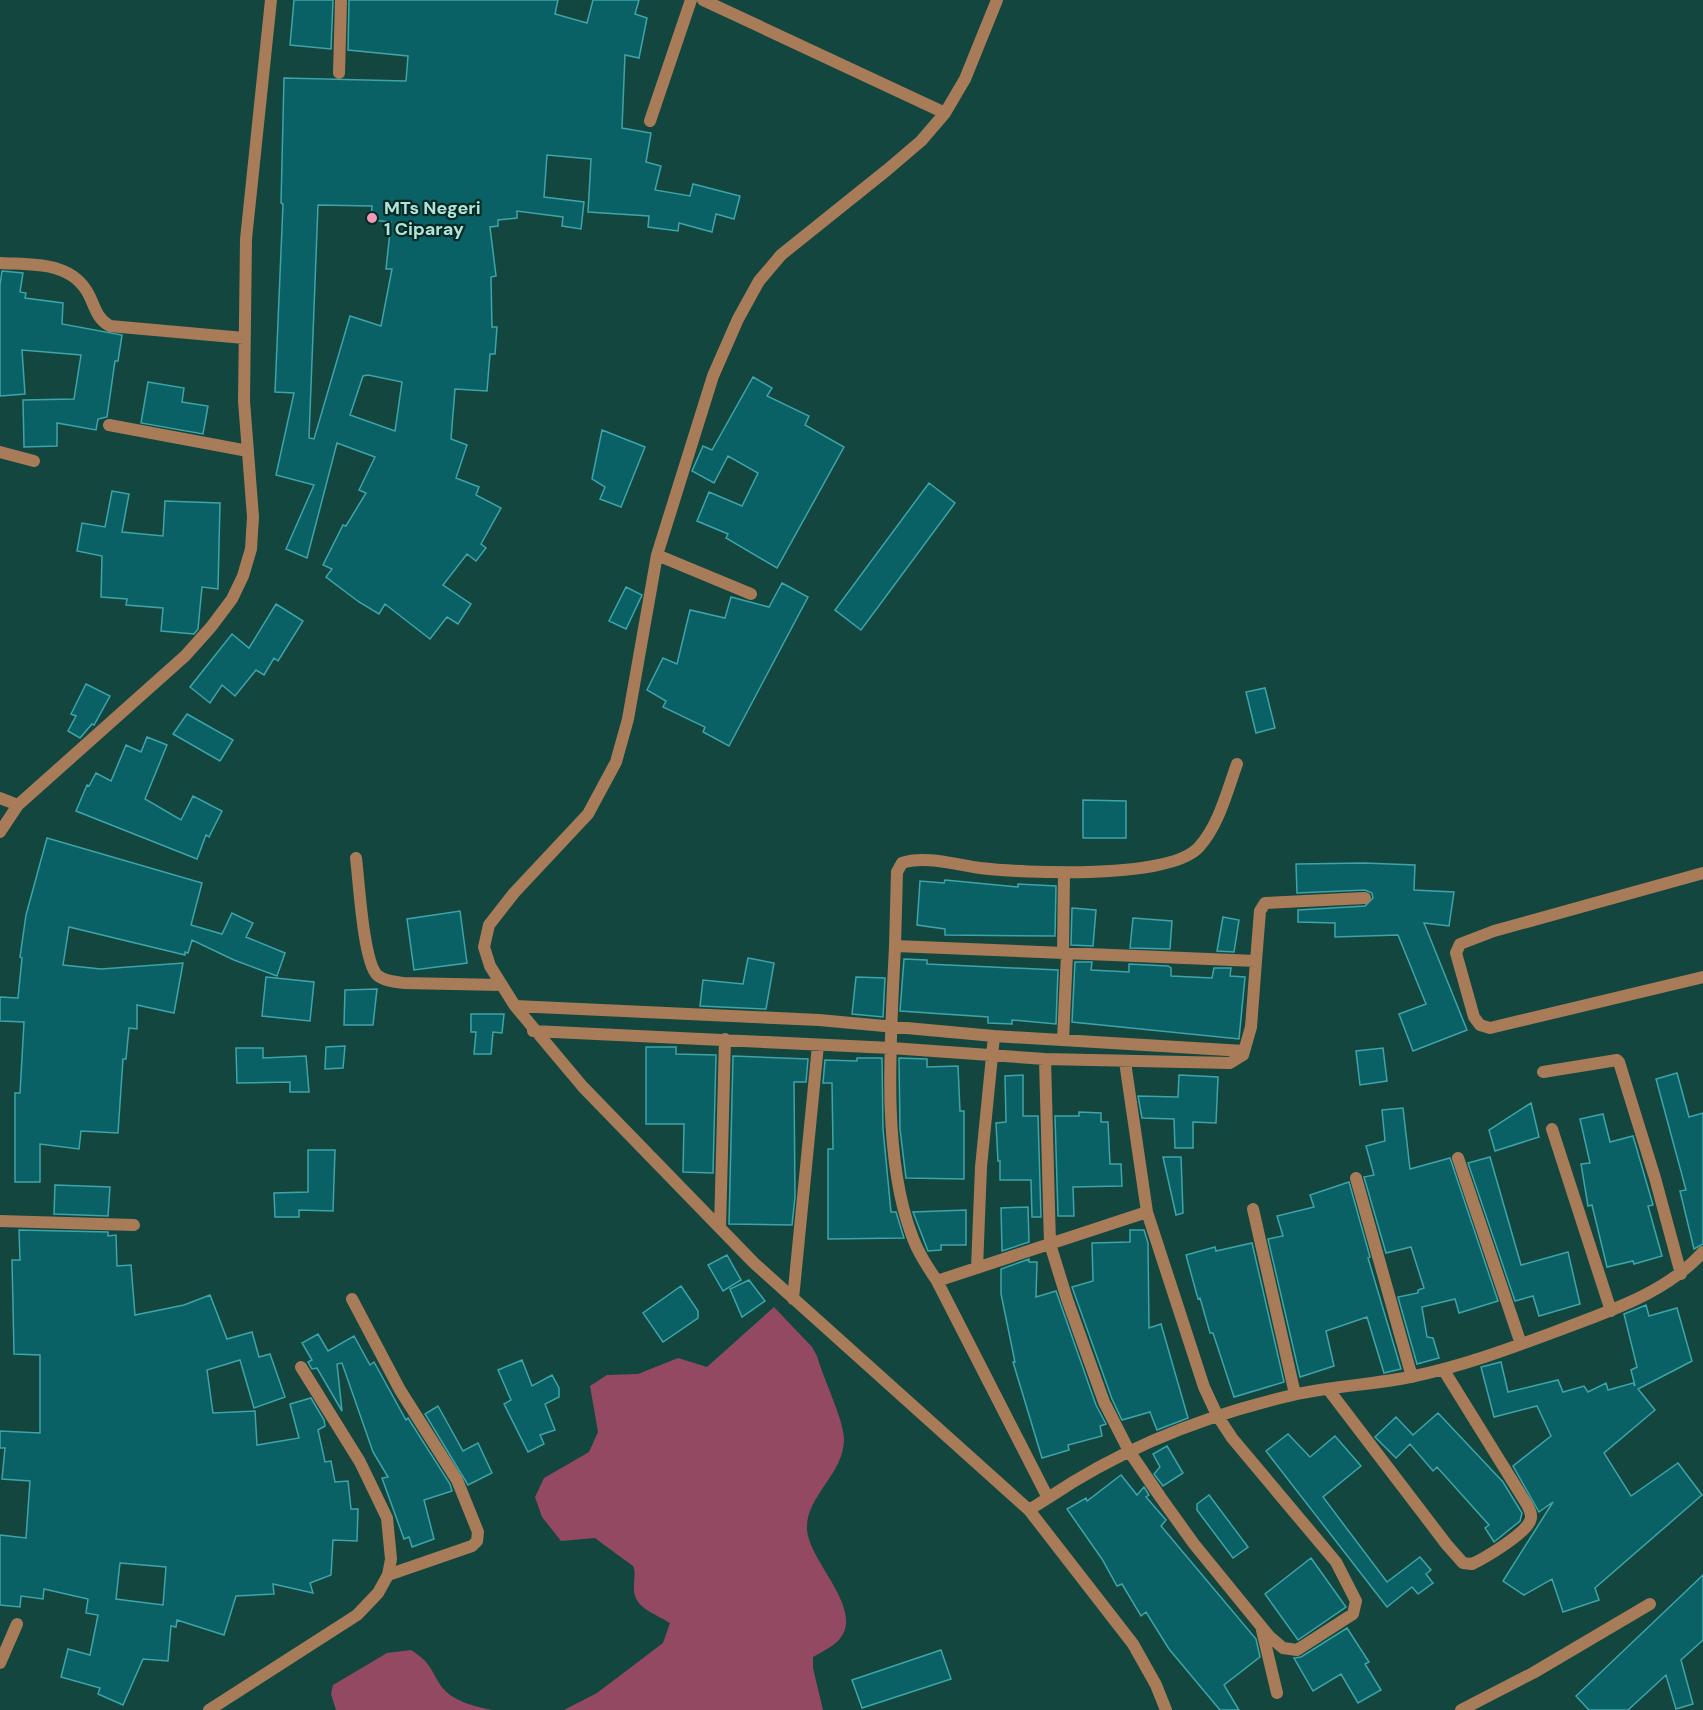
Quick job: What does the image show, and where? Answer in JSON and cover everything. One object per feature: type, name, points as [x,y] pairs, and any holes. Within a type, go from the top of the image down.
[{"type":"street","points":[[0,832],[18,805],[184,656],[211,627],[232,599],[243,576],[251,549],[253,516],[244,338],[246,239],[271,0]]},
{"type":"street","points":[[339,73],[341,0]]},
{"type":"street","points":[[650,121],[690,0]]},
{"type":"street","points":[[705,0],[945,113]]},
{"type":"street","points":[[997,0],[965,79],[945,113],[921,141],[781,255],[759,280],[738,319],[713,376],[657,555],[628,719],[616,762],[588,814],[514,893],[485,932],[484,947],[487,958],[514,1006],[583,1088],[793,1299],[1029,1510],[1133,1644],[1156,1685],[1166,1710]]},
{"type":"street","points":[[0,262],[56,268],[71,274],[83,286],[100,319],[110,326],[244,338]]},
{"type":"street","points":[[109,424],[248,451]]},
{"type":"street","points":[[0,453],[34,461]]},
{"type":"street","points":[[657,555],[751,594]]},
{"type":"street","points":[[1048,1498],[938,1281],[916,1245],[899,1191],[893,1133],[891,1048],[897,872],[905,862],[919,861],[983,868],[1064,872],[1148,867],[1173,861],[1194,851],[1211,830],[1237,764]]},
{"type":"street","points":[[0,798],[18,805]]},
{"type":"street","points":[[356,858],[367,945],[372,966],[378,975],[389,981],[404,983],[502,986]]},
{"type":"street","points":[[1062,1040],[1065,954],[1064,872]]},
{"type":"street","points":[[1703,873],[1494,931],[1460,944],[1456,953],[1457,965],[1474,1017],[1480,1025],[1490,1028],[1703,977]]},
{"type":"street","points":[[533,1031],[891,1048],[1045,1059],[1230,1063],[1238,1060],[1250,1034],[1260,910],[1265,903],[1365,898]]},
{"type":"street","points":[[895,946],[1256,962]]},
{"type":"street","points":[[514,1006],[819,1020],[994,1036],[1244,1051]]},
{"type":"street","points":[[977,1268],[981,1167],[994,1036]]},
{"type":"street","points":[[720,1228],[725,1040]]},
{"type":"street","points":[[793,1299],[818,1045]]},
{"type":"street","points":[[1045,1059],[1050,1244],[1104,1402],[1129,1451],[1194,1544],[1262,1628],[1283,1648],[1297,1650],[1353,1614],[1356,1601],[1336,1562],[1247,1456],[1217,1415],[1191,1353],[1147,1212],[1125,1062]]},
{"type":"street","points":[[1543,1072],[1617,1060],[1619,1062],[1655,1178],[1681,1274]]},
{"type":"street","points":[[1552,1129],[1611,1311]]},
{"type":"street","points":[[1458,1158],[1521,1344]]},
{"type":"street","points":[[1356,1178],[1412,1377]]},
{"type":"street","points":[[1253,1209],[1295,1394]]},
{"type":"street","points":[[938,1281],[1147,1212]]},
{"type":"street","points":[[0,1221],[134,1225]]},
{"type":"street","points":[[1029,1510],[1100,1465],[1217,1415],[1295,1394],[1412,1377],[1443,1369],[1521,1344],[1611,1311],[1647,1295],[1681,1274],[1703,1252]]},
{"type":"street","points":[[352,1299],[400,1390],[457,1480],[478,1532],[477,1541],[472,1546],[388,1575]]},
{"type":"street","points":[[209,1710],[357,1615],[378,1593],[388,1575],[391,1559],[387,1518],[360,1462],[301,1367]]},
{"type":"street","points":[[1328,1389],[1447,1545],[1463,1563],[1472,1564],[1518,1534],[1529,1523],[1531,1517],[1526,1503],[1443,1369]]},
{"type":"street","points":[[1461,1710],[1533,1673],[1650,1604]]},
{"type":"street","points":[[0,1662],[17,1624]]},
{"type":"street","points":[[1262,1628],[1277,1693]]},
{"type":"shaded area","points":[[774,1307],[812,1347],[817,1356],[837,1410],[844,1439],[838,1464],[812,1506],[807,1530],[810,1543],[842,1602],[846,1617],[845,1630],[837,1642],[813,1657],[813,1668],[823,1710],[564,1710],[597,1693],[663,1643],[670,1623],[645,1608],[636,1599],[633,1566],[595,1538],[561,1541],[542,1517],[535,1497],[544,1478],[589,1452],[598,1432],[590,1386],[607,1375],[638,1374],[678,1358],[707,1367]]},
{"type":"shaded area","points":[[411,1650],[426,1662],[441,1686],[452,1696],[492,1710],[336,1710],[331,1694],[333,1685],[387,1653]]},
{"type":"building","points":[[294,0],[333,0],[331,49],[290,45]]},
{"type":"building","points":[[349,0],[558,0],[555,14],[587,23],[593,0],[639,0],[635,14],[647,18],[639,58],[625,55],[622,128],[651,133],[646,162],[661,166],[655,190],[690,196],[693,184],[740,196],[734,219],[716,214],[712,232],[679,223],[678,231],[648,227],[649,216],[588,212],[591,159],[547,155],[544,197],[584,202],[581,229],[562,226],[563,217],[517,211],[517,218],[498,220],[498,226],[490,227],[496,276],[491,277],[492,327],[497,327],[495,354],[490,354],[487,391],[455,389],[451,439],[467,445],[456,478],[479,487],[476,495],[501,508],[481,544],[486,548],[476,561],[467,554],[443,585],[471,604],[458,624],[447,617],[430,639],[385,604],[379,614],[326,577],[332,569],[323,565],[343,525],[346,526],[366,493],[359,490],[375,457],[337,443],[307,558],[286,549],[314,485],[276,475],[294,393],[275,392],[283,204],[281,203],[284,78],[406,81],[408,56],[348,50]],"holes":[[[318,205],[372,206],[371,220],[391,222],[386,269],[392,269],[381,326],[350,316],[314,439],[309,438]],[[363,376],[402,382],[395,431],[350,415]]]},
{"type":"building","points":[[2,271],[23,273],[20,292],[26,293],[25,298],[63,303],[62,324],[122,335],[118,361],[115,361],[107,417],[98,419],[96,430],[57,423],[57,446],[24,447],[23,400],[74,399],[81,355],[22,350],[25,394],[0,396]]},
{"type":"building","points":[[753,377],[772,388],[767,396],[809,416],[805,425],[844,447],[777,568],[726,538],[728,534],[697,521],[709,492],[742,506],[758,473],[728,456],[714,483],[692,471],[703,446],[712,450]]},
{"type":"building","points":[[148,382],[184,388],[182,402],[208,406],[203,434],[141,423]]},
{"type":"building","points":[[602,430],[645,447],[621,507],[600,499],[605,487],[592,479]]},
{"type":"building","points":[[929,483],[955,503],[861,630],[835,610]]},
{"type":"building","points":[[112,491],[129,494],[122,532],[163,536],[165,501],[220,503],[218,589],[202,587],[198,629],[194,634],[161,631],[163,608],[126,605],[127,599],[101,597],[102,556],[77,551],[82,523],[105,527]]},
{"type":"building","points":[[782,583],[808,597],[729,746],[703,732],[705,727],[663,707],[666,701],[647,690],[663,658],[677,664],[690,610],[725,618],[731,597],[769,607]]},
{"type":"building","points":[[626,587],[642,595],[626,629],[609,621]]},
{"type":"building","points":[[276,604],[303,621],[278,661],[274,658],[264,675],[256,670],[235,696],[222,685],[210,703],[190,687],[232,634],[249,648]]},
{"type":"building","points":[[86,684],[110,696],[94,725],[92,724],[80,738],[68,731],[76,716],[71,714]]},
{"type":"building","points":[[1265,688],[1275,728],[1256,733],[1246,692]]},
{"type":"building","points":[[187,714],[233,740],[220,761],[173,734]]},
{"type":"building","points":[[147,737],[167,745],[145,799],[181,820],[193,796],[222,811],[209,837],[206,835],[197,859],[76,811],[87,785],[89,786],[96,773],[111,781],[126,745],[141,752]]},
{"type":"building","points":[[1083,800],[1126,801],[1126,838],[1083,838]]},
{"type":"building","points":[[47,838],[202,883],[191,925],[222,934],[232,913],[253,923],[246,937],[285,953],[277,976],[234,960],[192,940],[188,953],[185,952],[185,955],[69,927],[63,965],[101,969],[183,963],[174,1013],[137,1005],[137,1029],[129,1028],[126,1059],[123,1059],[118,1133],[81,1131],[79,1149],[40,1144],[40,1182],[15,1182],[15,1093],[20,1093],[24,1022],[0,1021],[0,997],[18,998],[22,958],[20,957],[26,915]]},
{"type":"building","points":[[1296,864],[1415,865],[1414,890],[1454,892],[1449,926],[1424,923],[1467,1030],[1413,1051],[1399,1014],[1426,1004],[1398,935],[1335,937],[1335,923],[1298,922],[1298,910],[1365,906],[1373,898],[1372,893],[1365,890],[1297,893]]},
{"type":"building","points":[[945,880],[1018,887],[1018,884],[1056,886],[1055,936],[945,935],[945,929],[917,925],[920,881],[944,883]]},
{"type":"building","points":[[1072,908],[1096,910],[1093,946],[1071,945]]},
{"type":"building","points":[[460,911],[467,963],[414,970],[407,919]]},
{"type":"building","points":[[1223,917],[1239,920],[1234,952],[1217,951]]},
{"type":"building","points":[[1133,918],[1172,921],[1170,949],[1130,948]]},
{"type":"building","points":[[748,958],[774,963],[766,1009],[700,1006],[703,980],[743,984]]},
{"type":"building","points":[[904,959],[927,960],[927,964],[1058,970],[1056,1024],[1012,1020],[1012,1024],[988,1023],[988,1017],[900,1011]]},
{"type":"building","points":[[1075,962],[1092,962],[1091,970],[1129,972],[1129,964],[1168,966],[1171,968],[1171,976],[1212,978],[1214,968],[1231,968],[1230,976],[1245,977],[1239,1039],[1072,1022]]},
{"type":"building","points":[[266,977],[314,982],[310,1021],[262,1016]]},
{"type":"building","points":[[856,977],[885,978],[883,1017],[852,1014]]},
{"type":"building","points":[[377,989],[373,1025],[344,1025],[345,990]]},
{"type":"building","points":[[471,1014],[504,1014],[502,1033],[493,1032],[491,1054],[474,1054],[476,1032],[471,1032]]},
{"type":"building","points":[[345,1046],[343,1068],[325,1069],[326,1047]]},
{"type":"building","points":[[646,1047],[676,1047],[676,1054],[716,1055],[713,1173],[683,1172],[684,1124],[646,1124]]},
{"type":"building","points":[[236,1048],[263,1048],[263,1058],[306,1056],[309,1092],[290,1092],[290,1082],[237,1083]]},
{"type":"building","points":[[1383,1048],[1387,1081],[1360,1085],[1356,1051]]},
{"type":"building","points":[[733,1056],[808,1059],[806,1082],[794,1082],[795,1197],[792,1225],[729,1224]]},
{"type":"building","points":[[857,1058],[882,1058],[883,1129],[891,1212],[896,1212],[904,1238],[828,1239],[828,1149],[833,1149],[832,1083],[823,1083],[825,1060],[857,1061]]},
{"type":"building","points":[[899,1058],[927,1059],[927,1067],[958,1066],[960,1111],[964,1111],[964,1179],[906,1178],[900,1129]]},
{"type":"building","points":[[1677,1073],[1689,1117],[1703,1113],[1703,1244],[1694,1249],[1680,1191],[1686,1190],[1656,1079]]},
{"type":"building","points":[[1023,1075],[1023,1116],[1038,1116],[1041,1217],[1032,1217],[1031,1180],[1000,1180],[996,1123],[1006,1122],[1005,1076]]},
{"type":"building","points":[[1179,1075],[1218,1077],[1216,1123],[1193,1122],[1193,1148],[1175,1148],[1174,1119],[1142,1118],[1138,1096],[1178,1097]]},
{"type":"building","points":[[1531,1103],[1539,1137],[1495,1151],[1489,1130]]},
{"type":"building","points":[[1403,1108],[1410,1169],[1450,1158],[1498,1301],[1459,1313],[1455,1299],[1422,1307],[1427,1337],[1433,1338],[1439,1358],[1417,1364],[1398,1297],[1418,1293],[1418,1290],[1424,1288],[1411,1247],[1386,1253],[1364,1177],[1374,1175],[1366,1146],[1385,1141],[1382,1110]]},
{"type":"building","points":[[1079,1112],[1101,1113],[1101,1122],[1108,1122],[1110,1164],[1121,1164],[1122,1186],[1073,1187],[1074,1216],[1058,1216],[1055,1116],[1079,1116]]},
{"type":"building","points":[[1603,1114],[1610,1142],[1633,1136],[1653,1205],[1648,1206],[1662,1256],[1634,1264],[1633,1261],[1607,1267],[1592,1205],[1588,1206],[1581,1164],[1590,1163],[1580,1119]]},
{"type":"building","points":[[308,1150],[335,1150],[333,1211],[299,1210],[299,1217],[275,1217],[274,1193],[308,1192]]},
{"type":"building","points":[[1163,1157],[1181,1157],[1183,1213],[1176,1215]]},
{"type":"building","points":[[1490,1157],[1521,1265],[1568,1252],[1580,1304],[1539,1316],[1533,1296],[1515,1301],[1468,1163]]},
{"type":"building","points":[[1349,1182],[1370,1257],[1368,1258],[1401,1369],[1384,1373],[1367,1317],[1326,1331],[1334,1366],[1300,1377],[1268,1239],[1283,1236],[1277,1216],[1314,1207],[1310,1195]]},
{"type":"building","points":[[55,1185],[110,1187],[108,1216],[54,1214]]},
{"type":"building","points":[[1028,1207],[1029,1242],[1002,1251],[1001,1208]]},
{"type":"building","points":[[966,1210],[966,1245],[941,1245],[941,1250],[928,1251],[913,1212]]},
{"type":"building","points":[[19,1230],[108,1232],[108,1236],[116,1235],[117,1266],[131,1265],[135,1315],[184,1305],[210,1295],[227,1339],[252,1332],[259,1357],[270,1354],[285,1397],[254,1408],[240,1360],[207,1370],[213,1413],[255,1411],[257,1445],[299,1438],[290,1404],[311,1398],[324,1420],[325,1426],[318,1430],[325,1462],[331,1461],[335,1482],[348,1481],[351,1509],[358,1509],[357,1541],[333,1540],[331,1575],[310,1583],[313,1593],[273,1584],[274,1594],[236,1596],[224,1635],[177,1620],[176,1627],[171,1626],[168,1661],[143,1659],[123,1705],[98,1694],[100,1688],[61,1677],[68,1649],[90,1655],[98,1615],[86,1613],[88,1599],[44,1589],[43,1599],[21,1596],[20,1607],[0,1605],[0,1535],[26,1538],[30,1481],[2,1479],[5,1448],[0,1448],[0,1431],[40,1433],[40,1355],[14,1354],[12,1260],[20,1260]],"holes":[[[120,1563],[166,1567],[163,1605],[116,1599]]]},
{"type":"building","points":[[1130,1230],[1144,1230],[1148,1243],[1149,1328],[1161,1324],[1188,1418],[1157,1430],[1150,1412],[1122,1420],[1112,1399],[1072,1287],[1093,1281],[1092,1243],[1130,1242]]},
{"type":"building","points":[[1252,1243],[1284,1382],[1234,1397],[1213,1333],[1210,1333],[1200,1298],[1198,1299],[1186,1255],[1215,1247],[1216,1251]]},
{"type":"building","points":[[727,1255],[741,1280],[723,1291],[708,1265]]},
{"type":"building","points":[[1029,1259],[1029,1262],[1037,1262],[1036,1297],[1056,1291],[1096,1405],[1106,1424],[1100,1426],[1102,1436],[1068,1445],[1069,1450],[1042,1458],[1013,1362],[1015,1362],[1001,1294],[1001,1269]]},
{"type":"building","points":[[749,1280],[765,1301],[742,1317],[730,1289]]},
{"type":"building","points":[[681,1286],[698,1311],[698,1318],[663,1342],[643,1313]]},
{"type":"building","points":[[1646,1305],[1649,1316],[1677,1308],[1692,1361],[1638,1389],[1655,1410],[1604,1453],[1631,1496],[1678,1463],[1702,1495],[1595,1588],[1599,1600],[1563,1612],[1552,1579],[1524,1595],[1503,1581],[1553,1502],[1539,1512],[1513,1466],[1551,1436],[1537,1406],[1494,1417],[1481,1367],[1501,1362],[1508,1392],[1558,1380],[1563,1392],[1584,1386],[1588,1392],[1606,1383],[1608,1390],[1633,1383],[1635,1386],[1631,1370],[1637,1367],[1624,1314]]},
{"type":"building","points":[[318,1334],[328,1351],[354,1336],[370,1365],[374,1362],[406,1420],[408,1418],[450,1484],[452,1491],[424,1500],[434,1539],[412,1547],[409,1537],[404,1539],[382,1478],[388,1477],[373,1452],[342,1363],[337,1364],[342,1411],[317,1368],[312,1369],[308,1362],[312,1360],[302,1343]]},
{"type":"building","points":[[522,1360],[532,1386],[552,1375],[559,1388],[559,1397],[545,1404],[555,1430],[540,1435],[544,1444],[528,1452],[504,1404],[511,1400],[498,1370]]},
{"type":"building","points":[[438,1406],[463,1451],[478,1443],[492,1473],[468,1485],[425,1414]]},
{"type":"building","points":[[1438,1413],[1503,1482],[1522,1513],[1520,1521],[1494,1542],[1485,1528],[1489,1525],[1437,1467],[1433,1471],[1410,1444],[1396,1458],[1375,1437],[1396,1417],[1413,1435]]},
{"type":"building","points":[[1288,1434],[1310,1457],[1335,1436],[1361,1466],[1323,1497],[1387,1582],[1420,1557],[1431,1570],[1426,1574],[1433,1583],[1418,1594],[1412,1587],[1387,1607],[1266,1451]]},
{"type":"building","points":[[1167,1446],[1183,1473],[1163,1486],[1154,1474],[1160,1467],[1153,1454]]},
{"type":"building","points":[[1121,1475],[1137,1495],[1144,1487],[1149,1495],[1146,1497],[1166,1520],[1161,1526],[1256,1639],[1260,1657],[1224,1685],[1239,1710],[1220,1710],[1169,1649],[1146,1612],[1141,1616],[1122,1584],[1117,1586],[1102,1559],[1067,1509],[1086,1498],[1087,1501]]},
{"type":"building","points":[[1209,1495],[1248,1547],[1233,1558],[1197,1510],[1197,1504]]},
{"type":"building","points":[[1311,1558],[1346,1607],[1298,1640],[1265,1594]]},
{"type":"building","points":[[1703,1575],[1703,1640],[1681,1660],[1693,1704],[1676,1709],[1666,1675],[1628,1710],[1589,1710],[1576,1696]]},
{"type":"building","points":[[1347,1628],[1369,1662],[1365,1664],[1381,1690],[1358,1703],[1341,1674],[1313,1691],[1294,1658],[1301,1657]]},
{"type":"building","points":[[941,1650],[951,1679],[862,1708],[852,1680]]},
{"type":"place","name":"MTs Negeri 1 Ciparay","points":[[372,218]]}]
